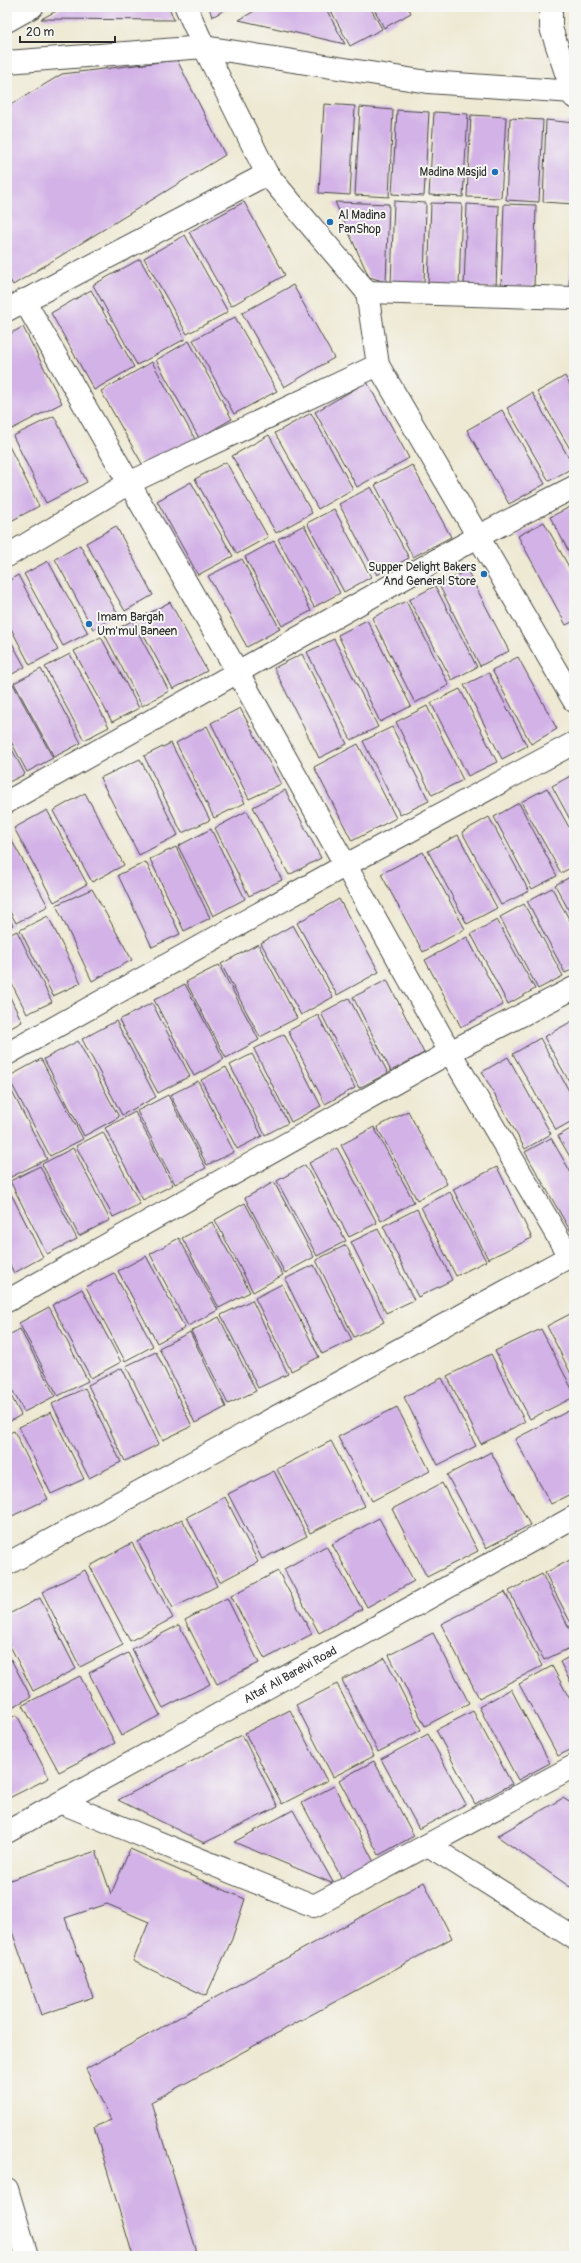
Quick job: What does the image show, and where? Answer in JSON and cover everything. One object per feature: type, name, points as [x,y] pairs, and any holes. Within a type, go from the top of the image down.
[{"type":"street","points":[[7,21],[32,7]]},
{"type":"street","points":[[186,7],[204,47],[267,174],[367,292],[378,365],[574,701]]},
{"type":"street","points":[[7,62],[204,47],[428,82],[573,94],[551,28],[551,7]]},
{"type":"street","points":[[7,1564],[572,1257],[450,1052],[237,671],[129,483],[15,305],[267,174]]},
{"type":"street","points":[[367,292],[574,298]]},
{"type":"street","points":[[7,556],[129,483],[378,365]]},
{"type":"street","points":[[7,802],[237,671],[479,536],[574,487]]},
{"type":"street","points":[[7,1054],[346,865],[574,743]]},
{"type":"street","points":[[7,1301],[450,1052],[574,988]]},
{"type":"street","name":"Altaf Ali Barelvi Road","points":[[7,1832],[62,1803],[574,1517]]},
{"type":"street","points":[[62,1803],[314,1906],[574,1766]]},
{"type":"street","points":[[428,1845],[574,1938]]},
{"type":"street","points":[[7,2189],[27,2256]]},
{"type":"building","points":[[64,7],[169,7],[174,20],[41,19]]},
{"type":"building","points":[[209,7],[230,7],[212,17]]},
{"type":"building","points":[[261,7],[325,7],[345,44],[239,20]]},
{"type":"building","points":[[329,7],[370,7],[382,29],[350,46]]},
{"type":"building","points":[[373,7],[408,7],[411,13],[384,28]]},
{"type":"building","points":[[177,60],[225,155],[13,285],[7,275],[7,107],[62,74]]},
{"type":"building","points":[[324,104],[355,106],[350,195],[319,193]]},
{"type":"building","points":[[360,107],[393,110],[389,197],[355,195]]},
{"type":"building","points":[[397,110],[429,112],[424,196],[392,194]]},
{"type":"building","points":[[434,112],[468,114],[463,197],[429,195]]},
{"type":"building","points":[[471,115],[506,117],[501,198],[467,197]]},
{"type":"building","points":[[510,118],[543,120],[539,202],[506,200]]},
{"type":"building","points":[[546,120],[574,123],[574,204],[543,202]]},
{"type":"building","points":[[394,201],[426,203],[424,286],[391,284]]},
{"type":"building","points":[[244,202],[285,275],[231,306],[189,232]]},
{"type":"building","points":[[335,202],[389,204],[386,282],[369,277]]},
{"type":"building","points":[[431,203],[462,204],[459,288],[428,286]]},
{"type":"building","points":[[467,204],[499,206],[496,288],[464,287]]},
{"type":"building","points":[[504,204],[536,205],[534,289],[501,288]]},
{"type":"building","points":[[573,219],[574,286],[569,286]]},
{"type":"building","points":[[185,235],[228,312],[187,334],[144,258]]},
{"type":"building","points":[[140,259],[185,339],[137,365],[93,285]]},
{"type":"building","points":[[293,285],[334,358],[284,387],[242,313]]},
{"type":"building","points":[[91,290],[134,367],[94,390],[51,313]]},
{"type":"building","points":[[235,317],[277,391],[234,414],[193,340]]},
{"type":"building","points":[[23,327],[62,403],[12,429],[7,420],[7,335]]},
{"type":"building","points":[[189,341],[232,419],[199,438],[156,360]]},
{"type":"building","points":[[152,362],[196,441],[145,469],[101,391]]},
{"type":"building","points":[[565,376],[574,392],[574,456],[537,392]]},
{"type":"building","points":[[367,382],[409,458],[357,487],[315,412]]},
{"type":"building","points":[[532,393],[574,467],[549,481],[507,408]]},
{"type":"building","points":[[502,410],[545,484],[509,504],[467,430]]},
{"type":"building","points":[[311,413],[353,489],[318,509],[275,433]]},
{"type":"building","points":[[54,416],[87,482],[46,503],[13,436]]},
{"type":"building","points":[[269,435],[312,513],[276,533],[232,456]]},
{"type":"building","points":[[7,442],[39,506],[11,521],[7,514]]},
{"type":"building","points":[[226,462],[268,537],[237,554],[195,479]]},
{"type":"building","points":[[412,465],[451,537],[413,557],[375,485]]},
{"type":"building","points":[[191,482],[233,556],[198,575],[157,501]]},
{"type":"building","points":[[371,487],[409,558],[377,575],[339,504]]},
{"type":"building","points":[[574,505],[574,561],[550,517]]},
{"type":"building","points":[[334,509],[371,577],[344,592],[307,523]]},
{"type":"building","points":[[544,522],[574,576],[574,621],[566,625],[518,536]]},
{"type":"building","points":[[304,525],[340,593],[314,607],[278,539]]},
{"type":"building","points":[[116,526],[153,595],[125,611],[86,543]]},
{"type":"building","points":[[274,541],[311,611],[282,626],[245,557]]},
{"type":"building","points":[[80,545],[118,615],[93,629],[55,559]]},
{"type":"building","points":[[242,559],[280,629],[247,647],[208,576]]},
{"type":"building","points":[[48,561],[88,633],[63,646],[24,574]]},
{"type":"building","points":[[467,570],[509,651],[480,666],[439,585]]},
{"type":"building","points":[[18,575],[58,650],[30,665],[7,621],[7,582]]},
{"type":"building","points":[[435,586],[477,667],[452,680],[409,600]]},
{"type":"building","points":[[406,601],[449,685],[415,703],[372,618]]},
{"type":"building","points":[[170,602],[207,671],[173,689],[136,620]]},
{"type":"building","points":[[367,620],[411,706],[380,722],[338,635]]},
{"type":"building","points":[[132,621],[169,691],[142,706],[105,635]]},
{"type":"building","points":[[7,634],[25,667],[7,677]]},
{"type":"building","points":[[101,637],[139,708],[112,722],[74,651]]},
{"type":"building","points":[[334,639],[378,727],[351,740],[307,652]]},
{"type":"building","points":[[70,654],[109,727],[84,740],[45,667]]},
{"type":"building","points":[[302,654],[347,744],[319,758],[274,668]]},
{"type":"building","points":[[518,657],[557,729],[531,744],[492,670]]},
{"type":"building","points":[[41,669],[81,743],[54,757],[14,683]]},
{"type":"building","points":[[489,673],[527,746],[502,759],[464,685]]},
{"type":"building","points":[[13,684],[53,758],[27,772],[7,734],[7,687]]},
{"type":"building","points":[[460,689],[497,762],[468,776],[431,703]]},
{"type":"building","points":[[427,706],[463,780],[432,795],[396,722]]},
{"type":"building","points":[[240,708],[281,784],[249,799],[211,723]]},
{"type":"building","points":[[207,726],[245,803],[214,818],[176,743]]},
{"type":"building","points":[[392,727],[429,801],[400,815],[363,741]]},
{"type":"building","points":[[7,740],[25,774],[7,783]]},
{"type":"building","points":[[171,743],[210,820],[182,833],[144,756]]},
{"type":"building","points":[[358,744],[396,818],[352,841],[314,767]]},
{"type":"building","points":[[140,759],[178,835],[139,855],[100,778]]},
{"type":"building","points":[[574,774],[574,827],[552,786]]},
{"type":"building","points":[[547,788],[574,836],[574,866],[561,873],[521,802]]},
{"type":"building","points":[[285,790],[321,858],[289,875],[253,807]]},
{"type":"building","points":[[85,793],[124,865],[92,882],[53,811]]},
{"type":"building","points":[[519,803],[557,876],[532,889],[494,817]]},
{"type":"building","points":[[47,810],[87,884],[54,902],[14,828]]},
{"type":"building","points":[[247,811],[282,880],[249,896],[215,828]]},
{"type":"building","points":[[489,817],[529,891],[501,905],[462,832]]},
{"type":"building","points":[[211,829],[245,899],[213,916],[178,846]]},
{"type":"building","points":[[7,832],[48,906],[16,923],[7,906]]},
{"type":"building","points":[[458,835],[497,908],[467,924],[428,851]]},
{"type":"building","points":[[176,847],[210,918],[184,931],[150,859]]},
{"type":"building","points":[[423,852],[465,929],[423,952],[381,874]]},
{"type":"building","points":[[146,862],[180,934],[152,947],[118,875]]},
{"type":"building","points":[[574,875],[574,920],[555,885]]},
{"type":"building","points":[[552,888],[574,928],[574,969],[565,973],[527,901]]},
{"type":"building","points":[[92,889],[132,960],[92,981],[56,905]]},
{"type":"building","points":[[339,899],[379,972],[337,995],[297,923]]},
{"type":"building","points":[[524,904],[563,976],[538,989],[500,917]]},
{"type":"building","points":[[7,915],[13,925],[7,929]]},
{"type":"building","points":[[48,916],[81,983],[53,996],[20,930]]},
{"type":"building","points":[[497,920],[535,989],[508,1004],[471,934]]},
{"type":"building","points":[[293,925],[333,997],[301,1015],[261,943]]},
{"type":"building","points":[[17,931],[52,1002],[27,1014],[7,974],[7,936]]},
{"type":"building","points":[[467,937],[503,1005],[461,1027],[425,960]]},
{"type":"building","points":[[258,944],[297,1018],[260,1037],[221,964]]},
{"type":"building","points":[[219,965],[259,1040],[226,1058],[186,982]]},
{"type":"building","points":[[387,980],[424,1053],[391,1071],[353,997]]},
{"type":"building","points":[[185,984],[224,1059],[194,1076],[154,1000]]},
{"type":"building","points":[[7,991],[22,1022],[7,1030]]},
{"type":"building","points":[[349,998],[388,1073],[359,1088],[321,1013]]},
{"type":"building","points":[[152,1003],[190,1076],[158,1093],[119,1020]]},
{"type":"building","points":[[318,1015],[355,1088],[325,1104],[288,1031]]},
{"type":"building","points":[[574,1020],[574,1090],[544,1037]]},
{"type":"building","points":[[116,1021],[156,1097],[122,1115],[82,1039]]},
{"type":"building","points":[[284,1034],[321,1106],[291,1122],[254,1049]]},
{"type":"building","points":[[540,1038],[574,1100],[574,1120],[556,1130],[513,1054]]},
{"type":"building","points":[[78,1041],[119,1117],[84,1136],[44,1059]]},
{"type":"building","points":[[252,1054],[288,1123],[265,1135],[230,1065]]},
{"type":"building","points":[[508,1057],[551,1134],[525,1149],[482,1072]]},
{"type":"building","points":[[41,1059],[83,1139],[50,1156],[8,1077]]},
{"type":"building","points":[[226,1067],[262,1136],[237,1149],[201,1080]]},
{"type":"building","points":[[198,1081],[234,1152],[207,1165],[170,1095]]},
{"type":"building","points":[[7,1082],[47,1159],[11,1177],[7,1169]]},
{"type":"building","points":[[168,1095],[206,1168],[175,1184],[137,1111]]},
{"type":"building","points":[[408,1111],[447,1184],[417,1200],[377,1127]]},
{"type":"building","points":[[135,1112],[173,1185],[143,1200],[105,1128]]},
{"type":"building","points":[[374,1127],[414,1202],[381,1221],[341,1145]]},
{"type":"building","points":[[574,1127],[574,1164],[558,1136]]},
{"type":"building","points":[[103,1132],[140,1204],[113,1217],[76,1146]]},
{"type":"building","points":[[551,1138],[574,1178],[574,1231],[571,1232],[525,1152]]},
{"type":"building","points":[[73,1148],[110,1220],[79,1236],[42,1164]]},
{"type":"building","points":[[337,1148],[377,1223],[349,1237],[309,1163]]},
{"type":"building","points":[[305,1165],[346,1241],[317,1256],[277,1181]]},
{"type":"building","points":[[40,1166],[77,1239],[47,1254],[10,1181]]},
{"type":"building","points":[[497,1167],[532,1238],[488,1259],[453,1189]]},
{"type":"building","points":[[274,1182],[314,1257],[285,1273],[245,1198]]},
{"type":"building","points":[[7,1186],[43,1257],[14,1273],[7,1259]]},
{"type":"building","points":[[450,1192],[486,1261],[456,1276],[421,1207]]},
{"type":"building","points":[[245,1203],[283,1275],[253,1292],[215,1220]]},
{"type":"building","points":[[417,1209],[452,1280],[418,1297],[383,1226]]},
{"type":"building","points":[[212,1222],[250,1292],[219,1308],[182,1238]]},
{"type":"building","points":[[378,1229],[414,1300],[386,1313],[351,1242]]},
{"type":"building","points":[[179,1238],[218,1310],[188,1326],[150,1254]]},
{"type":"building","points":[[346,1245],[384,1322],[354,1337],[316,1260]]},
{"type":"building","points":[[146,1256],[185,1328],[157,1343],[118,1271]]},
{"type":"building","points":[[314,1265],[352,1340],[322,1354],[285,1279]]},
{"type":"building","points":[[114,1273],[153,1346],[125,1361],[86,1287]]},
{"type":"building","points":[[282,1284],[319,1357],[291,1371],[255,1298]]},
{"type":"building","points":[[82,1289],[121,1362],[91,1378],[52,1305]]},
{"type":"building","points":[[252,1300],[288,1374],[258,1388],[221,1315]]},
{"type":"building","points":[[49,1307],[88,1381],[58,1396],[19,1323]]},
{"type":"building","points":[[574,1312],[574,1380],[547,1326]]},
{"type":"building","points":[[219,1317],[256,1391],[228,1404],[191,1331]]},
{"type":"building","points":[[20,1329],[55,1396],[24,1412],[7,1380],[7,1336]]},
{"type":"building","points":[[541,1329],[574,1393],[574,1397],[530,1419],[495,1351]]},
{"type":"building","points":[[190,1332],[226,1407],[195,1423],[159,1348]]},
{"type":"building","points":[[156,1352],[192,1426],[163,1440],[126,1366]]},
{"type":"building","points":[[491,1354],[525,1422],[481,1444],[447,1376]]},
{"type":"building","points":[[122,1368],[159,1444],[125,1461],[88,1385]]},
{"type":"building","points":[[442,1378],[476,1446],[438,1465],[404,1397]]},
{"type":"building","points":[[7,1388],[21,1415],[7,1423]]},
{"type":"building","points":[[85,1388],[121,1462],[89,1478],[52,1404]]},
{"type":"building","points":[[397,1407],[430,1471],[372,1501],[338,1437]]},
{"type":"building","points":[[574,1408],[574,1492],[551,1504],[515,1439]]},
{"type":"building","points":[[51,1412],[84,1479],[51,1494],[19,1427]]},
{"type":"building","points":[[14,1431],[48,1499],[12,1516],[7,1506],[7,1434]]},
{"type":"building","points":[[331,1441],[365,1506],[310,1533],[277,1469]]},
{"type":"building","points":[[491,1452],[530,1525],[486,1548],[447,1475]]},
{"type":"building","points":[[274,1471],[307,1536],[262,1559],[228,1494]]},
{"type":"building","points":[[442,1483],[478,1551],[427,1577],[392,1509]]},
{"type":"building","points":[[225,1497],[258,1562],[220,1582],[187,1517]]},
{"type":"building","points":[[379,1518],[414,1581],[367,1607],[332,1544]]},
{"type":"building","points":[[182,1519],[217,1586],[173,1608],[138,1542]]},
{"type":"building","points":[[132,1543],[173,1618],[130,1641],[90,1566]]},
{"type":"building","points":[[326,1546],[362,1609],[319,1633],[284,1569]]},
{"type":"building","points":[[574,1558],[574,1629],[545,1573]]},
{"type":"building","points":[[85,1570],[123,1645],[80,1667],[42,1592]]},
{"type":"building","points":[[278,1571],[312,1634],[265,1659],[231,1596]]},
{"type":"building","points":[[542,1574],[574,1638],[574,1646],[544,1660],[509,1591]]},
{"type":"building","points":[[505,1592],[542,1666],[479,1698],[441,1624]]},
{"type":"building","points":[[40,1598],[76,1669],[33,1691],[7,1640],[7,1615]]},
{"type":"building","points":[[227,1598],[259,1663],[217,1684],[185,1620]]},
{"type":"building","points":[[179,1625],[210,1684],[163,1708],[132,1649]]},
{"type":"building","points":[[433,1633],[469,1703],[425,1726],[389,1655]]},
{"type":"building","points":[[7,1652],[31,1697],[7,1710]]},
{"type":"building","points":[[128,1653],[160,1715],[121,1736],[89,1673]]},
{"type":"building","points":[[574,1654],[574,1689],[560,1662]]},
{"type":"building","points":[[385,1658],[421,1730],[378,1752],[342,1680]]},
{"type":"building","points":[[552,1666],[574,1707],[574,1748],[558,1756],[519,1684]]},
{"type":"building","points":[[80,1676],[115,1743],[59,1772],[23,1705]]},
{"type":"building","points":[[337,1684],[374,1756],[333,1777],[296,1705]]},
{"type":"building","points":[[511,1689],[550,1763],[518,1780],[479,1707]]},
{"type":"building","points":[[290,1710],[327,1781],[282,1804],[245,1733]]},
{"type":"building","points":[[473,1711],[512,1784],[475,1804],[436,1730]]},
{"type":"building","points":[[17,1715],[49,1778],[7,1799],[7,1719]]},
{"type":"building","points":[[428,1734],[466,1804],[419,1829],[381,1759]]},
{"type":"building","points":[[242,1735],[278,1807],[204,1843],[118,1800]]},
{"type":"building","points":[[374,1761],[414,1836],[379,1855],[339,1780]]},
{"type":"building","points":[[334,1786],[374,1862],[342,1879],[302,1803]]},
{"type":"building","points":[[563,1798],[574,1805],[574,1882],[570,1887],[497,1836]]},
{"type":"building","points":[[293,1810],[334,1884],[234,1842]]},
{"type":"building","points":[[130,1849],[245,1899],[232,1939],[206,1996],[133,1961],[149,1922],[107,1904],[65,1918],[93,1997],[41,2015],[7,1917],[7,1881],[96,1851],[111,1894]]},
{"type":"building","points":[[424,1882],[452,1938],[151,2102],[198,2256],[133,2256],[94,2127],[111,2120],[86,2069]]},
{"type":"place","name":"Madina Masjid","points":[[495,172]]},
{"type":"place","name":"Al Madina PanShop","points":[[330,222]]},
{"type":"place","name":"Supper Delight Bakers And General Store","points":[[484,574]]},
{"type":"place","name":"Imam Bargah Um'mul Baneen","points":[[89,624]]}]
